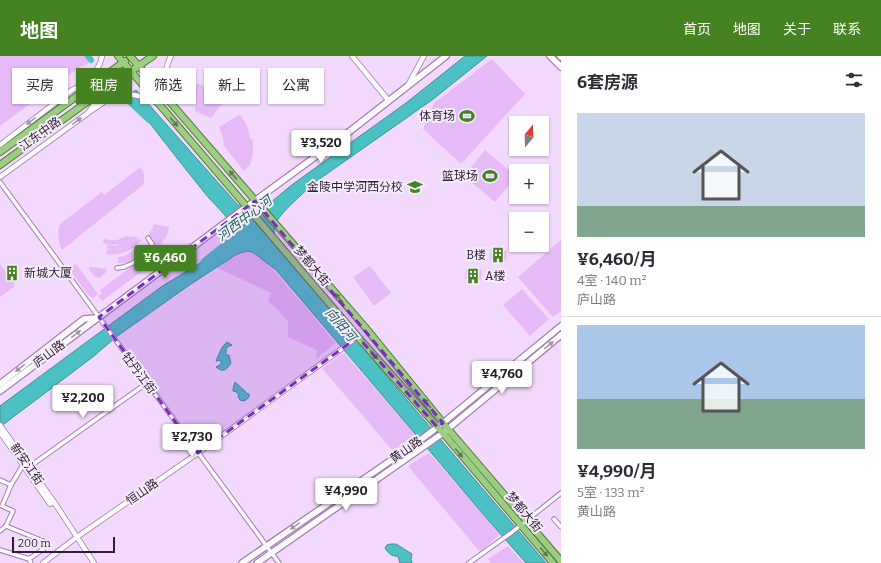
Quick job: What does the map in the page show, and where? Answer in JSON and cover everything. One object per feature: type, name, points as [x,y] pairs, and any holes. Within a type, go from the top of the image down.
[{"type":"main road","name":"梦都大街","points":[[118,56],[128,68]]},
{"type":"main road","name":"梦都大街","points":[[130,56],[140,68]]},
{"type":"main road","name":"江东中路","points":[[115,68],[130,56]]},
{"type":"main road","name":"江东中路","points":[[132,70],[153,56]]},
{"type":"main road","name":"庐山路","points":[[0,391],[241,211],[256,202],[446,56]]},
{"type":"main road","points":[[550,56],[561,67]]},
{"type":"main road","name":"梦都大街","points":[[132,72],[140,82]]},
{"type":"main road","name":"江东中路","points":[[0,152],[76,97]]},
{"type":"main road","name":"江东中路","points":[[0,165],[84,104]]},
{"type":"main road","name":"梦都大街","points":[[159,104],[553,563]]},
{"type":"main road","name":"梦都大街","points":[[171,104],[365,327],[443,423],[561,561]]},
{"type":"main road","name":"庐山路","points":[[0,384],[84,320],[99,318]]},
{"type":"main road","name":"黄山路","points":[[242,563],[419,441],[561,326]]},
{"type":"main road","name":"黄山路","points":[[257,563],[432,441],[561,335]]},
{"type":"street","points":[[72,90],[90,78],[101,63],[102,56]]},
{"type":"street","points":[[166,68],[171,56]]},
{"type":"street","points":[[352,56],[389,101]]},
{"type":"street","points":[[408,85],[424,56]]},
{"type":"street","name":"江东中路","points":[[0,144],[76,88]]},
{"type":"street","points":[[88,113],[111,97],[128,94],[140,96]]},
{"type":"street","name":"江东中路","points":[[0,177],[88,113],[94,104]]},
{"type":"street","name":"牡丹江街","points":[[0,182],[279,563]]},
{"type":"street","points":[[117,268],[133,263],[151,249],[152,244],[148,238]]},
{"type":"street","points":[[147,252],[161,271]]},
{"type":"street","name":"恒山路","points":[[43,563],[77,537],[198,453],[358,337]]},
{"type":"street","points":[[29,467],[147,383]]},
{"type":"street","name":"新安江街","points":[[0,425],[1,432],[50,504],[54,502]]},
{"type":"street","name":"新安江街","points":[[1,432],[54,502],[94,563]]},
{"type":"street","points":[[0,531],[6,526],[13,511],[2,506],[11,484],[23,465]]},
{"type":"street","points":[[0,480],[11,484]]},
{"type":"street","points":[[469,563],[561,493]]},
{"type":"street","points":[[554,519],[561,527]]},
{"type":"street","points":[[0,550],[30,561],[45,548],[43,541],[6,526]]},
{"type":"highlighted area","points":[[255,201],[443,423],[437,427],[358,337],[198,453],[99,317]]},
{"type":"shaded area","points":[[0,56],[91,56],[86,65],[76,68],[76,70],[68,76],[68,68],[12,68],[12,104],[30,104],[0,126]]},
{"type":"shaded area","name":"体育场","points":[[492,59],[525,94],[461,164],[423,129],[434,103]]},
{"type":"shaded area","points":[[196,84],[204,86],[204,104],[222,104],[211,118],[195,111]]},
{"type":"shaded area","points":[[239,115],[246,124],[250,139],[253,140],[253,154],[250,165],[244,171],[224,146],[223,137],[219,127]]},
{"type":"shaded area","name":"篮球场","points":[[485,150],[509,170],[509,185],[495,202],[464,176]]},
{"type":"shaded area","points":[[139,168],[142,169],[144,174],[144,184],[62,250],[58,237],[60,224],[102,192],[104,195]]},
{"type":"shaded area","points":[[154,224],[169,227],[165,240],[155,249],[148,237]]},
{"type":"shaded area","points":[[126,236],[131,237],[130,238],[133,236],[138,237],[135,240],[142,240],[126,252],[106,254],[107,250],[115,250],[107,249],[107,245],[116,246],[120,244],[111,245],[103,243],[104,239],[115,240]]},
{"type":"shaded area","points":[[561,240],[561,311],[553,317],[518,277],[547,252],[549,252]]},
{"type":"shaded area","points":[[241,244],[252,245],[336,343],[316,359],[317,350],[288,337],[288,321],[268,301],[271,293],[216,267]]},
{"type":"shaded area","points":[[491,249],[507,251],[506,261],[490,260]]},
{"type":"shaded area","points":[[134,250],[138,255],[136,257],[126,262],[118,263],[118,257],[125,256]]},
{"type":"shaded area","points":[[146,255],[152,261],[142,269],[136,262]]},
{"type":"shaded area","points":[[0,264],[14,282],[14,287],[0,297]]},
{"type":"shaded area","points":[[76,264],[98,294],[93,298],[90,297],[69,269]]},
{"type":"shaded area","points":[[135,264],[141,272],[102,301],[98,296],[102,293],[100,290]]},
{"type":"shaded area","points":[[370,266],[391,293],[374,306],[353,277]]},
{"type":"shaded area","points":[[90,267],[107,269],[100,278],[95,277],[89,269]]},
{"type":"shaded area","points":[[466,269],[482,270],[481,280],[465,279]]},
{"type":"shaded area","points":[[522,289],[549,319],[530,336],[503,305]]},
{"type":"shaded area","points":[[344,353],[415,434],[393,451],[322,368]]},
{"type":"shaded area","points":[[429,453],[500,534],[480,552],[408,466]]},
{"type":"shaded area","points":[[508,546],[523,563],[491,563],[488,559]]},
{"type":"water","points":[[465,56],[487,56],[432,100],[318,180],[294,201],[277,220],[274,230],[276,241],[384,373],[546,563],[526,563],[276,270],[252,252],[247,251],[237,254],[188,286],[116,337],[94,356],[0,427],[0,406],[161,287],[226,247],[230,243],[234,234],[233,228],[227,218],[194,180],[132,100],[132,92],[136,90],[140,95],[140,104],[148,104],[237,204],[251,213],[258,212],[264,208],[293,184],[406,103]]},
{"type":"water","points":[[227,342],[232,345],[227,347],[226,351],[226,355],[229,355],[231,363],[225,370],[221,370],[216,367],[221,364],[220,360],[216,361],[222,348]]},
{"type":"water","points":[[235,382],[249,394],[249,397],[246,400],[240,400],[237,392],[233,391]]},
{"type":"water","points":[[390,544],[396,544],[412,554],[412,563],[400,563],[398,556],[394,556],[387,552],[385,548]]},
{"type":"waterway","name":"向阳河","points":[[88,56],[91,60]]},
{"type":"waterway","name":"向阳河","points":[[132,104],[149,120]]},
{"type":"waterway","name":"河西中心河","points":[[204,261],[237,235]]},
{"type":"place","name":"体育场","points":[[467,116]]},
{"type":"place","name":"篮球场","points":[[490,176]]},
{"type":"place","name":"金陵中学河西分校","points":[[415,187]]},
{"type":"place","name":"B楼","points":[[498,255]]},
{"type":"place","name":"新城大厦","points":[[12,273]]},
{"type":"place","name":"A楼","points":[[473,276]]}]
